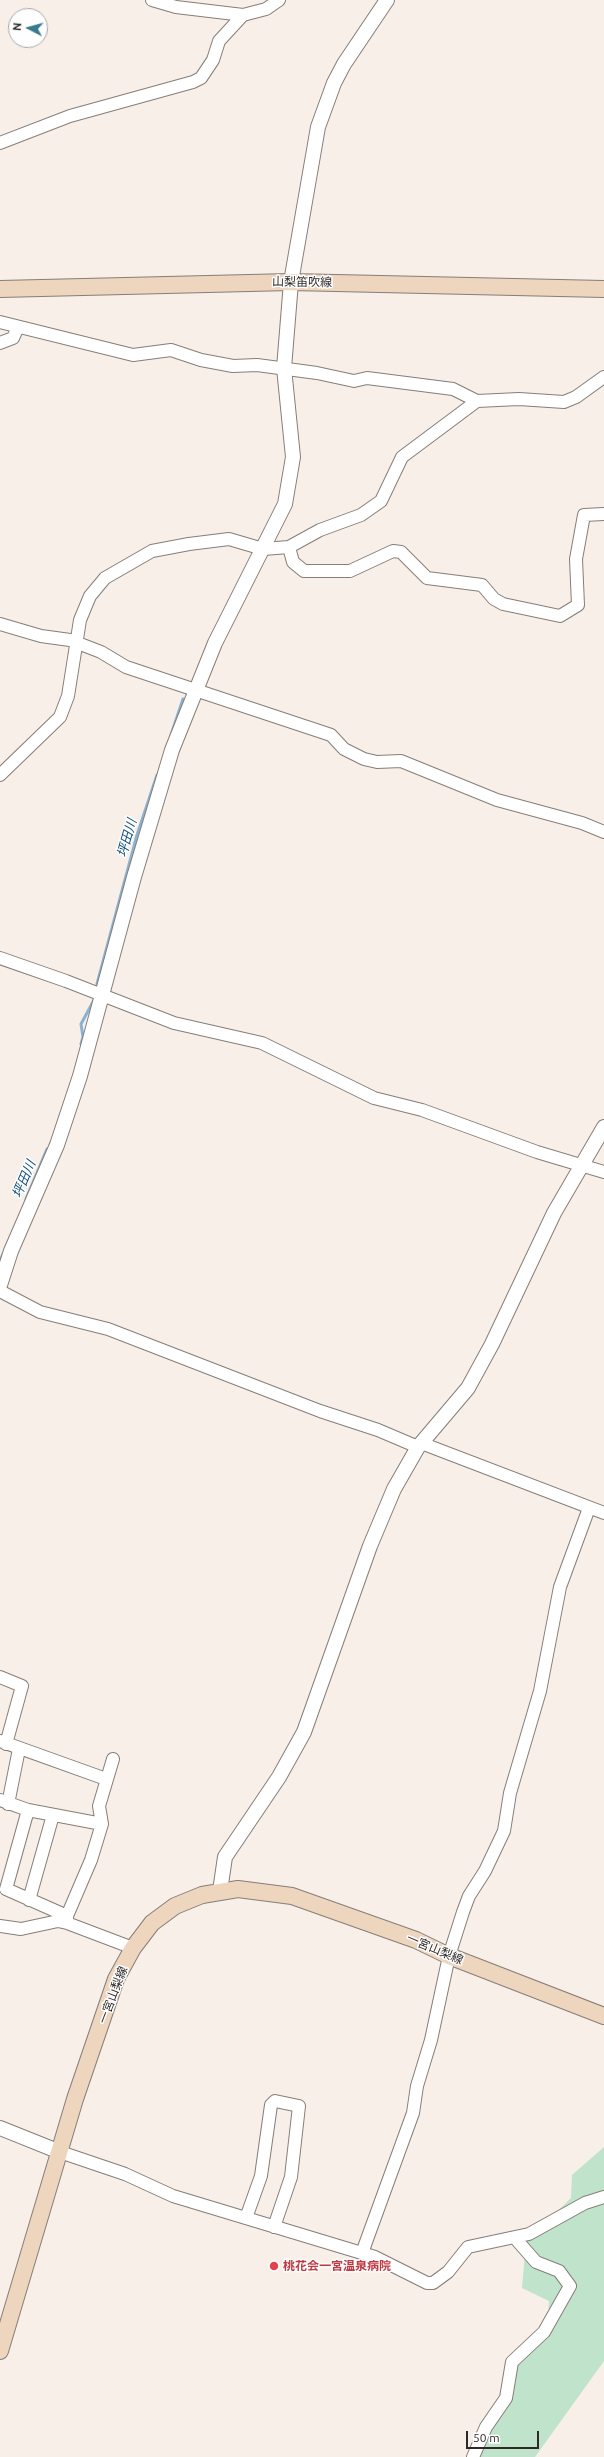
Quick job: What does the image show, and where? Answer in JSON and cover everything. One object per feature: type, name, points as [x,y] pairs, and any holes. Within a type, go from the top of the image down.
[{"type":"main road","name":"山梨笛吹線","points":[[0,289],[291,282],[604,289]]},
{"type":"main road","name":"一宮山梨線","points":[[0,2351],[75,2099],[116,1979],[133,1948],[152,1923],[175,1906],[189,1899],[220,1891],[238,1889],[262,1890],[292,1896],[416,1940],[450,1956],[599,2013]]},
{"type":"street","points":[[152,0],[176,7],[243,15],[266,9],[279,0]]},
{"type":"street","points":[[0,1285],[11,1251],[57,1145],[80,1076],[101,995],[172,750],[196,689],[238,596],[285,504],[291,478],[293,440],[284,386],[284,368],[291,282],[315,142],[325,105],[344,64],[387,0]]},
{"type":"street","points":[[0,143],[70,116],[193,82],[201,78],[213,60],[219,41],[243,15]]},
{"type":"street","points":[[0,322],[133,355],[171,350],[201,360],[232,366],[257,365],[284,368],[354,381],[367,378],[453,389],[477,401],[519,399],[564,402],[576,397],[604,377]]},
{"type":"street","points":[[0,343],[12,338],[18,327]]},
{"type":"street","points":[[0,775],[60,717],[68,696],[78,643],[80,620],[90,596],[105,578],[152,551],[189,544],[229,539],[263,549],[289,547],[320,530],[361,515],[381,501],[402,457],[477,401]]},
{"type":"street","points":[[289,547],[294,562],[304,571],[350,571],[393,551],[401,552],[427,578],[482,585],[494,599],[503,604],[560,616],[578,605],[576,559],[584,516],[604,514]]},
{"type":"street","points":[[0,624],[41,636],[78,643],[101,652],[126,667],[196,689],[271,717],[331,735],[344,749],[364,759],[378,762],[401,761],[497,800],[582,823],[604,832]]},
{"type":"street","points":[[0,958],[174,1023],[262,1043],[374,1098],[422,1110],[537,1152],[604,1172]]},
{"type":"street","points":[[220,1891],[225,1857],[278,1777],[304,1732],[370,1546],[394,1489],[419,1445],[468,1388],[492,1344],[554,1213],[581,1164],[604,1127]]},
{"type":"street","points":[[0,1291],[40,1312],[108,1329],[320,1412],[378,1430],[604,1513]]},
{"type":"street","points":[[362,2253],[413,2113],[416,2086],[431,2040],[450,1956],[469,1896],[485,1871],[504,1831],[510,1793],[540,1691],[560,1587],[589,1508]]},
{"type":"street","points":[[0,1678],[22,1686],[3,1743],[106,1779]]},
{"type":"street","points":[[19,1749],[4,1802],[28,1810],[102,1824]]},
{"type":"street","points":[[67,1919],[91,1860],[102,1824],[99,1806],[113,1759]]},
{"type":"street","points":[[28,1810],[6,1889],[67,1919],[133,1948]]},
{"type":"street","points":[[29,1900],[53,1814]]},
{"type":"street","points":[[0,1926],[21,1929],[67,1919]]},
{"type":"street","points":[[599,2013],[604,2025]]},
{"type":"street","points":[[246,2218],[261,2176],[271,2105],[275,2101],[299,2106],[291,2177],[274,2227]]},
{"type":"street","points":[[0,2128],[60,2152],[125,2174],[173,2196],[362,2253],[433,2283],[448,2272],[468,2247],[515,2238],[536,2231],[585,2204],[604,2197]]},
{"type":"street","points":[[473,2457],[486,2427],[506,2398],[512,2362],[544,2332],[570,2286],[559,2271],[536,2262],[515,2238]]},
{"type":"green space","points":[[604,2147],[604,2361],[535,2457],[471,2457],[503,2396],[517,2348],[548,2319],[549,2301],[522,2288],[526,2242],[571,2198],[572,2175]]},
{"type":"waterway","name":"坪田川","points":[[171,735],[183,699]]},
{"type":"waterway","name":"坪田川","points":[[97,984],[137,835],[157,775]]},
{"type":"waterway","name":"坪田川","points":[[81,1044],[83,1037],[81,1024],[94,1000]]},
{"type":"waterway","name":"坪田川","points":[[26,1199],[47,1149]]},
{"type":"waterway","name":"坪田川","points":[[0,1261],[3,1254]]},
{"type":"place","name":"桃花会一宮温泉病院","points":[[274,2266]]}]
